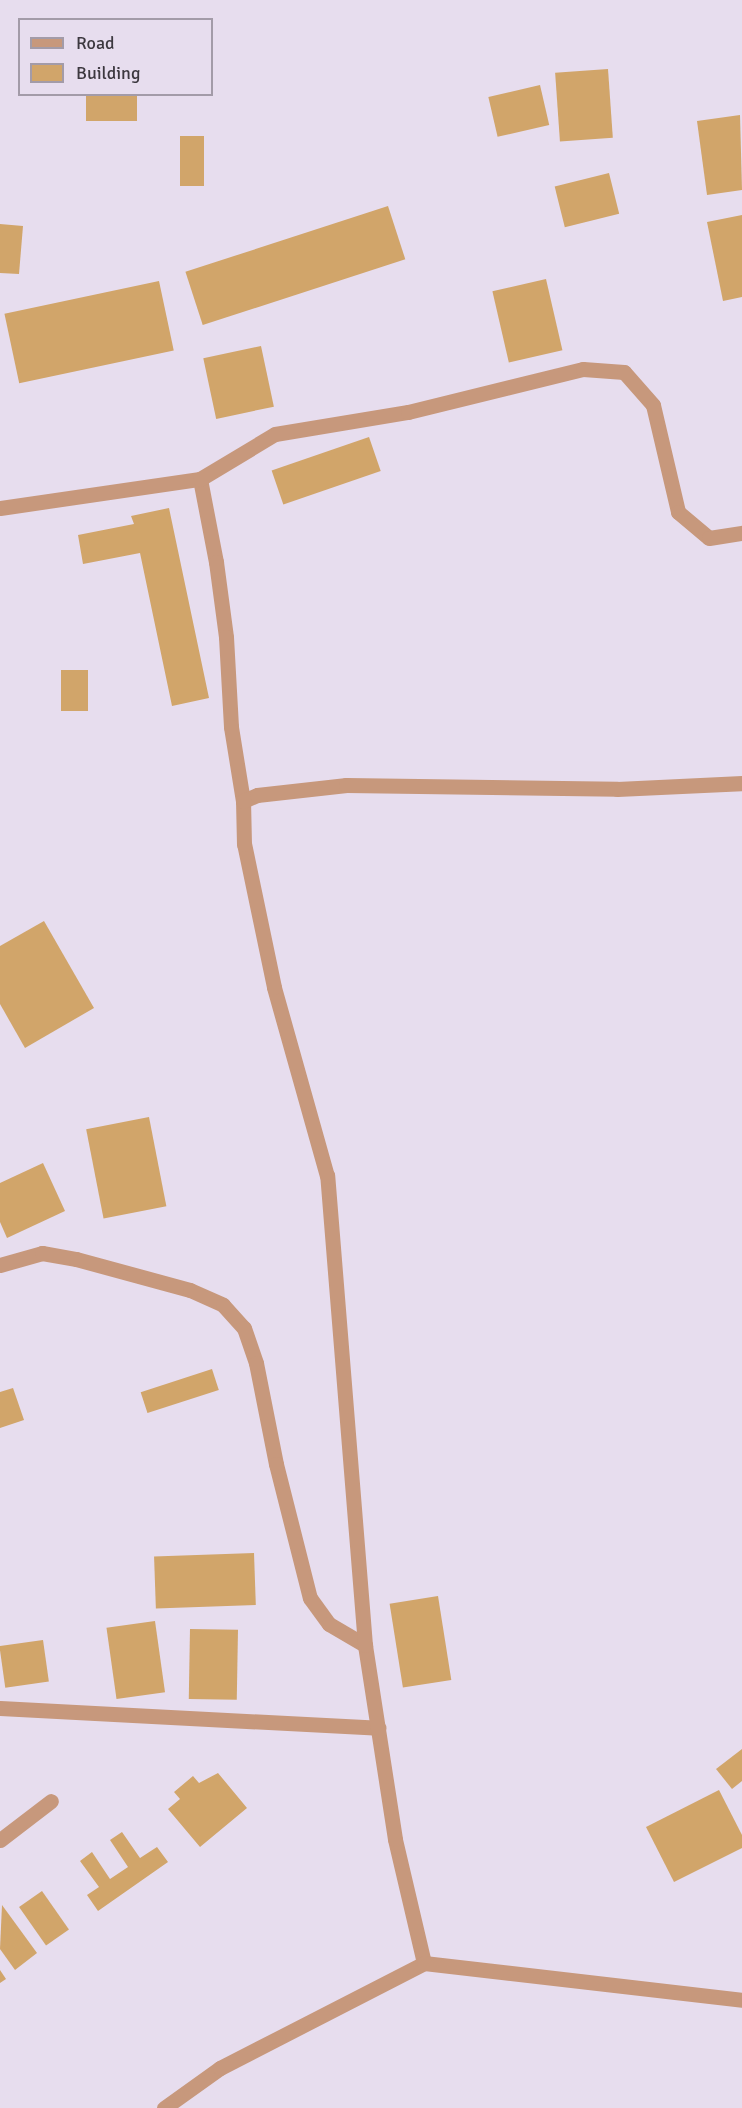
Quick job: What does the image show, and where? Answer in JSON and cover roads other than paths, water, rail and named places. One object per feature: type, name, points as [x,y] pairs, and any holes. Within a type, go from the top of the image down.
[{"type":"street","points":[[0,508],[200,479],[275,434],[408,412],[583,369],[624,372],[653,405],[678,512],[709,538],[742,533]]},
{"type":"street","points":[[200,479],[216,562],[226,637],[231,727],[243,801],[244,844],[274,987],[327,1176],[365,1645],[395,1839],[424,1963]]},
{"type":"street","points":[[243,801],[257,795],[346,785],[617,789],[742,783]]},
{"type":"street","points":[[0,1264],[42,1253],[76,1258],[190,1290],[224,1305],[244,1328],[256,1363],[276,1464],[310,1598],[328,1624],[365,1645]]},
{"type":"street","points":[[0,1708],[378,1728]]},
{"type":"street","points":[[0,1840],[51,1801]]},
{"type":"street","points":[[164,2108],[220,2068],[424,1963],[742,2000]]}]
